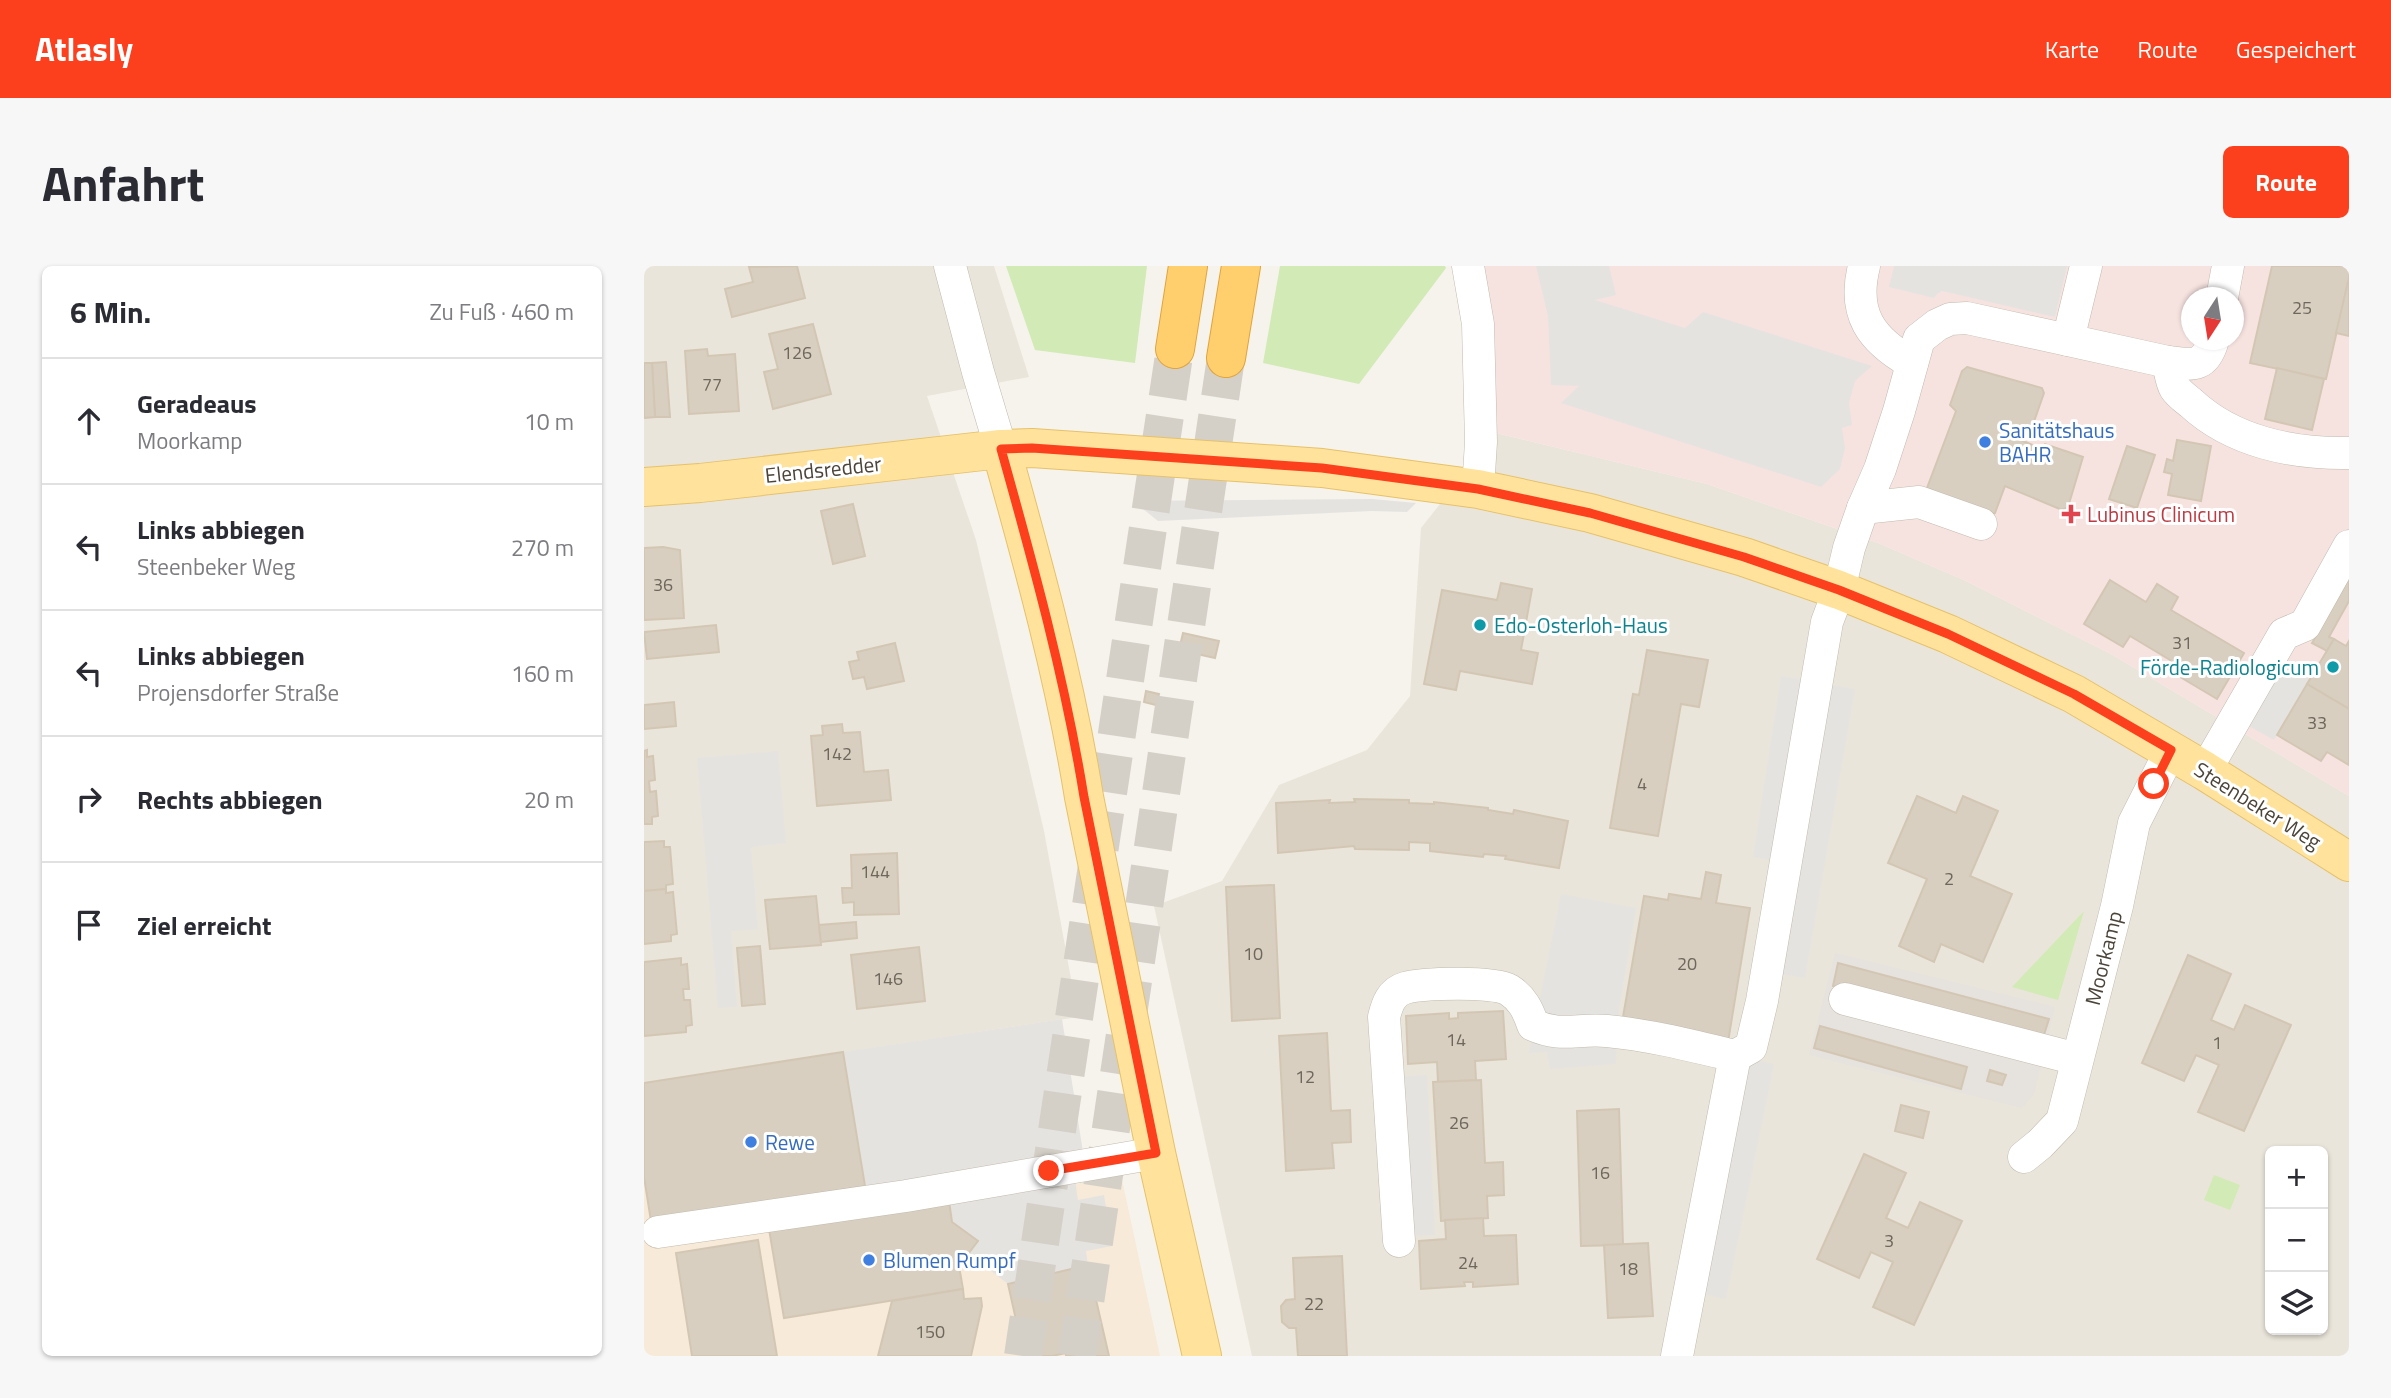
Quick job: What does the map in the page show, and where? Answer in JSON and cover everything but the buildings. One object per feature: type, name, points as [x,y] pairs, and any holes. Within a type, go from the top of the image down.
[{"type":"highway","points":[[1175,349],[1188,266]]},
{"type":"highway","points":[[1226,358],[1241,266]]},
{"type":"main road","name":"Steenbeker Weg","points":[[1001,449],[1032,448],[1322,468],[1478,489],[1567,508],[1744,557],[1839,590],[2006,660],[2074,694],[2171,750],[2349,862]]},
{"type":"main road","name":"Elendsredder","points":[[644,487],[1001,449]]},
{"type":"main road","points":[[1001,449],[1027,541],[1076,745],[1089,823],[1156,1153],[1202,1356]]},
{"type":"street","points":[[950,266],[1001,449]]},
{"type":"street","points":[[1468,266],[1478,324],[1481,442],[1478,489]]},
{"type":"street","points":[[1864,266],[1859,292],[1866,322],[1896,354],[1912,363]]},
{"type":"street","points":[[2068,340],[2085,266]]},
{"type":"street","points":[[2224,287],[2228,266]]},
{"type":"street","points":[[1399,1241],[1384,1017],[1388,1001],[1403,988],[1476,983],[1506,988],[1520,998],[1533,1025],[1550,1033],[1605,1030],[1658,1038],[1735,1056],[1751,1047],[1762,1001],[1827,622],[1839,590],[1849,548],[1880,469],[1919,339],[1950,319],[1967,318],[2168,362],[2194,365],[2201,362],[2208,350]]},
{"type":"street","points":[[2168,362],[2174,387],[2195,407],[2226,429],[2277,447],[2349,453]]},
{"type":"street","points":[[1863,508],[1919,502],[1981,524]]},
{"type":"street","points":[[2205,771],[2284,634],[2305,625],[2349,546]]},
{"type":"street","name":"Moorkamp","points":[[2024,1157],[2062,1121],[2117,906],[2134,823],[2171,750]]},
{"type":"street","points":[[1846,999],[2077,1059]]},
{"type":"street","points":[[1677,1356],[1735,1056]]},
{"type":"street","points":[[658,1232],[906,1196],[1156,1153]]},
{"type":"shaded area","points":[[644,266],[994,266],[1029,377],[927,396],[976,540],[1044,831],[1078,1017],[644,1083]]},
{"type":"shaded area","name":"Lubinus Clinicum","points":[[1477,266],[2349,266],[2349,796],[2111,654],[1964,580],[1878,543],[1707,484],[1496,433]]},
{"type":"shaded area","points":[[1536,266],[1609,266],[1616,295],[1595,300],[1685,328],[1703,312],[1872,366],[1855,381],[1849,403],[1852,425],[1842,428],[1845,448],[1840,469],[1821,487],[1561,403],[1579,386],[1551,385],[1548,316]]},
{"type":"shaded area","points":[[1894,266],[2067,266],[2055,317],[1942,291],[1934,298],[1889,287]]},
{"type":"shaded area","points":[[1496,433],[1707,484],[1878,543],[1964,580],[2111,654],[2349,796],[2349,1356],[1252,1356],[1154,906],[1222,881],[1279,785],[1367,750],[1410,696],[1421,528]]},
{"type":"shaded area","points":[[1372,499],[1416,503],[1407,512],[1372,511],[1158,521],[1133,501]]},
{"type":"shaded area","points":[[2274,655],[2311,675],[2274,740],[2236,719]]},
{"type":"shaded area","points":[[1781,676],[1855,689],[1805,978],[1775,973],[1793,863],[1753,857]]},
{"type":"shaded area","points":[[778,751],[786,843],[751,847],[758,929],[731,931],[737,1007],[718,1008],[697,758]]},
{"type":"shaded area","points":[[1561,894],[1636,908],[1618,1015],[1616,1064],[1550,1069],[1547,1052],[1529,1053]]},
{"type":"shaded area","points":[[1835,953],[2055,1007],[2034,1094],[2022,1108],[1809,1055]]},
{"type":"shaded area","points":[[1062,1019],[1071,1154],[1076,1184],[1121,1175],[1160,1356],[644,1356],[644,1083]]},
{"type":"shaded area","points":[[1062,1019],[1083,1152],[1071,1154],[1078,1200],[1104,1195],[1112,1246],[1086,1251],[1088,1265],[1008,1284],[968,1253],[978,1241],[952,1222],[865,1186],[843,1052]]},
{"type":"shaded area","points":[[1746,1058],[1774,1064],[1726,1299],[1698,1293]]},
{"type":"shaded area","points":[[1427,1075],[1435,1235],[1405,1236],[1396,1077]]},
{"type":"green space","points":[[1006,266],[1147,266],[1135,363],[1035,350]]},
{"type":"green space","points":[[1280,266],[1446,268],[1359,384],[1263,363]]},
{"type":"green space","points":[[2084,911],[2058,1000],[2012,987]]},
{"type":"green space","points":[[2214,1175],[2240,1185],[2230,1210],[2204,1200]]},
{"type":"tunnel","points":[[1023,1356],[1175,349]]},
{"type":"tunnel","points":[[1077,1356],[1226,358]]},
{"type":"place","name":"Sanitätshaus BAHR","points":[[1985,442]]},
{"type":"place","name":"Lubinus Clinicum","points":[[2071,514]]},
{"type":"place","name":"Edo-Osterloh-Haus","points":[[1480,625]]},
{"type":"place","name":"Förde-Radiologicum","points":[[2333,667]]},
{"type":"place","name":"Rewe","points":[[751,1142]]},
{"type":"place","name":"Blumen Rumpf","points":[[869,1260]]},
{"type":"route","points":[[1049,1171],[1156,1153],[1084,797],[1076,745],[1027,541],[1001,449],[1032,448],[1322,468],[1519,496],[1670,535],[1839,590],[1948,634],[2074,694],[2171,750],[2154,784]]}]
